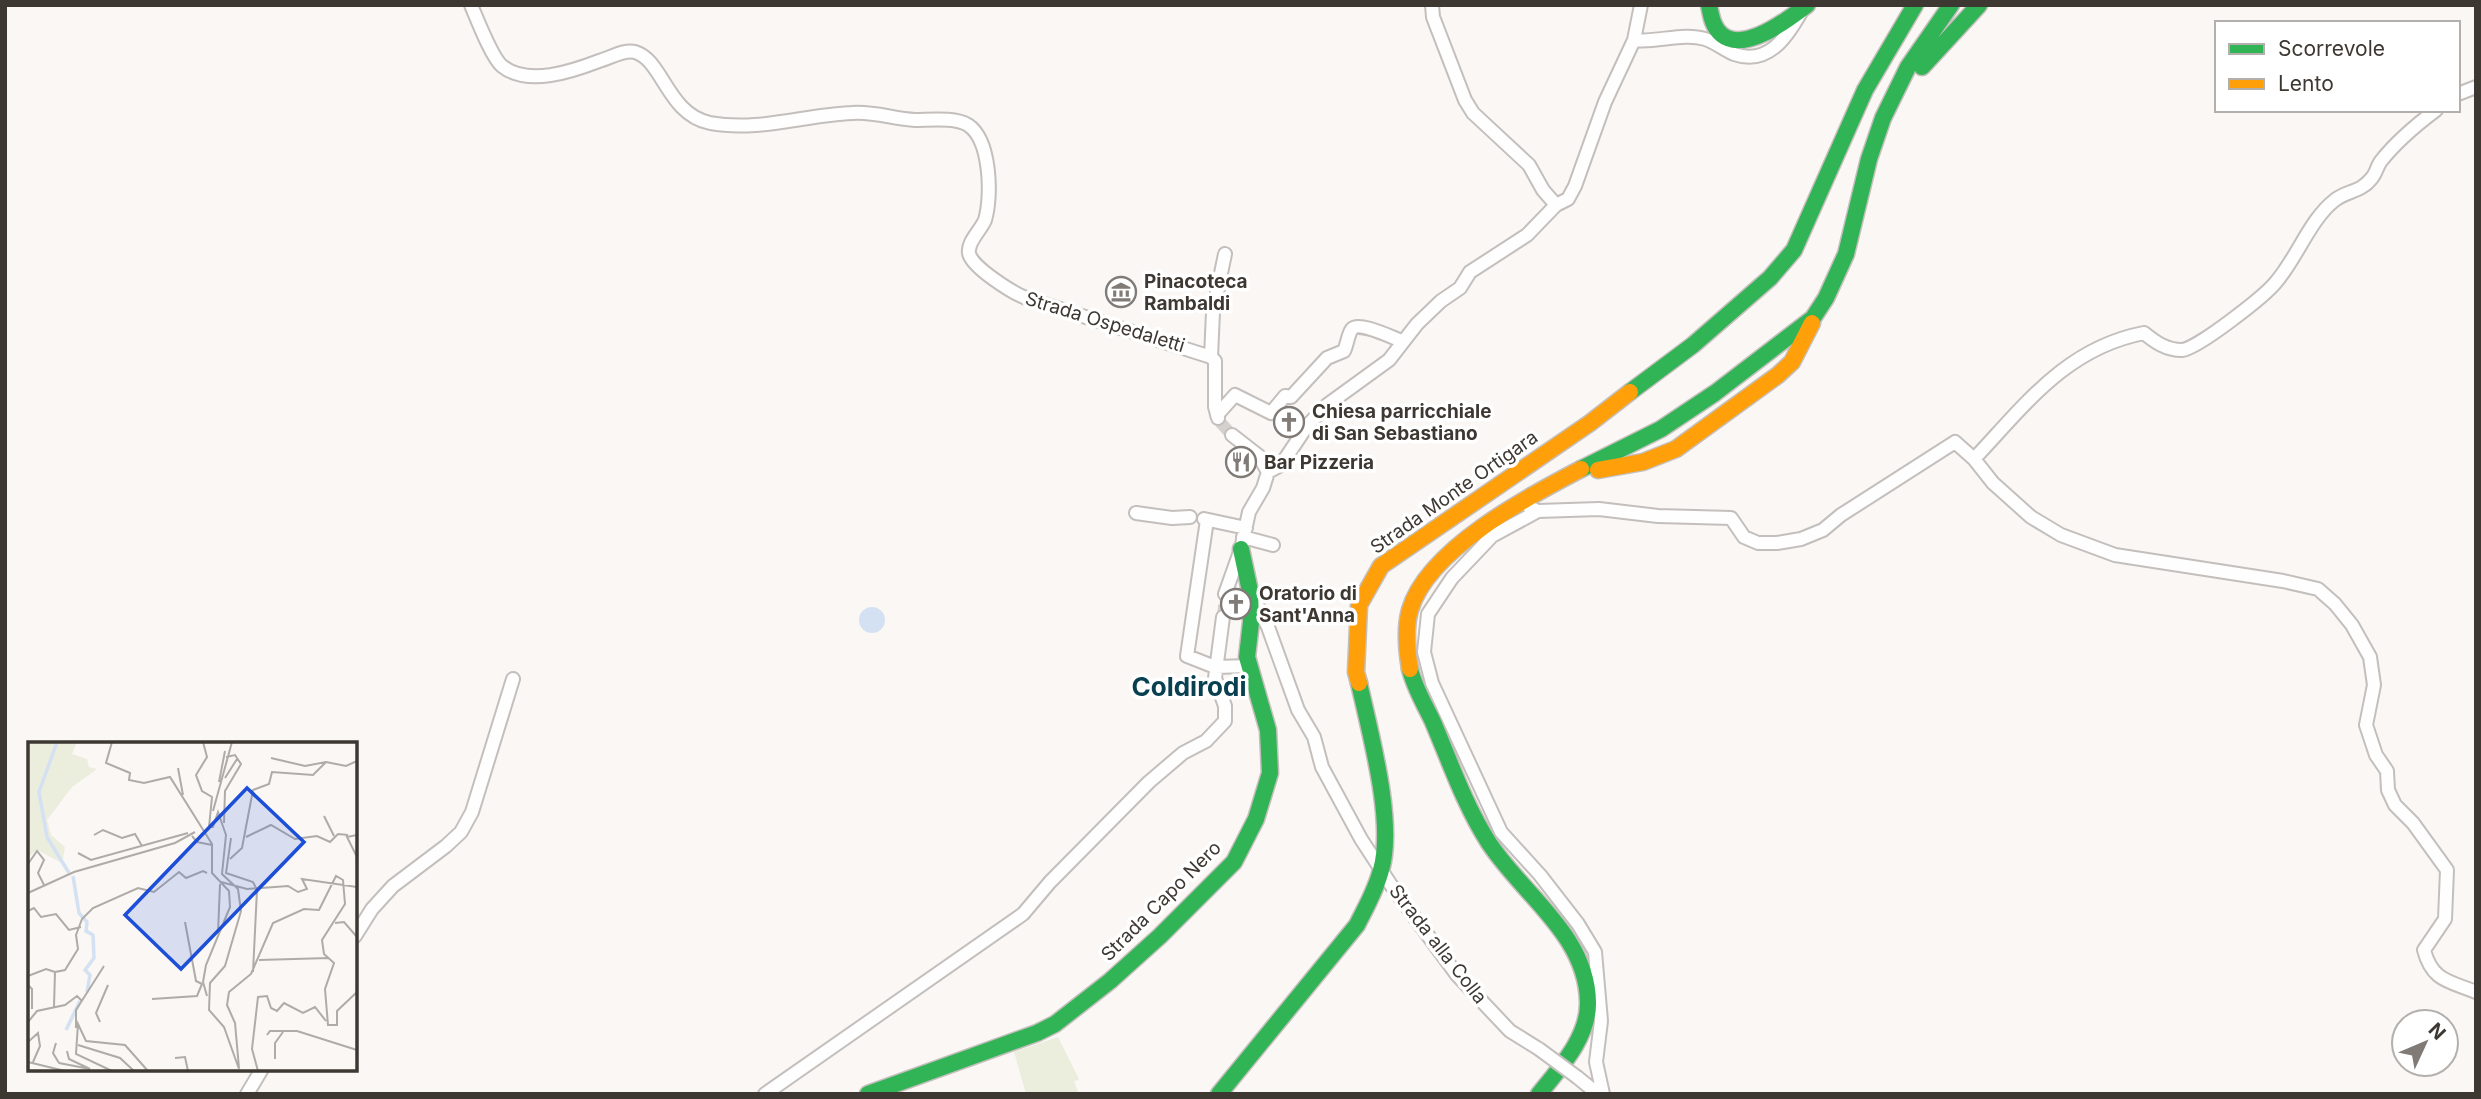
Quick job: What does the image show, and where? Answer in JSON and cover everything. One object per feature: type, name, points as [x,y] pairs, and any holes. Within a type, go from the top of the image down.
[{"type":"main road","points":[[1709,5],[1714,26],[1730,39],[1741,41],[1761,35],[1805,7]]},
{"type":"main road","name":"Strada Monte Ortigara","points":[[1219,1094],[1357,925],[1382,868],[1385,823],[1375,756],[1356,672],[1359,605],[1370,582],[1381,566],[1590,423],[1693,345],[1770,278],[1794,250],[1865,90],[1915,5]]},
{"type":"main road","points":[[1890,104],[1979,5]]},
{"type":"main road","points":[[1539,1094],[1573,1048],[1582,1031],[1589,995],[1586,975],[1580,958],[1567,938],[1508,870],[1479,827],[1411,673],[1408,652],[1410,610],[1419,590],[1441,560],[1515,505],[1661,429],[1715,393],[1813,318],[1824,305],[1839,276],[1877,134],[1890,104],[1920,48],[1951,7]]},
{"type":"main road","points":[[1568,476],[1643,462],[1676,449],[1792,362],[1813,318]]},
{"type":"main road","name":"Strada Capo Nero","points":[[868,1094],[1037,1033],[1055,1024],[1160,936],[1234,862],[1256,819],[1270,773],[1268,730],[1247,657],[1251,622],[1250,591],[1243,538]]},
{"type":"street","name":"Strada Ospedaletti","points":[[471,5],[501,66],[513,72],[527,76],[548,75],[579,69],[626,51],[636,52],[646,58],[678,104],[691,116],[710,123],[765,126],[805,117],[855,112],[968,125],[975,133],[985,158],[990,199],[984,222],[970,246],[969,253],[973,261],[1011,292],[1211,357]]},
{"type":"street","points":[[1432,5],[1433,17],[1465,100],[1473,113],[1529,165],[1543,190],[1556,205]]},
{"type":"street","points":[[1268,471],[1281,465],[1307,426],[1327,405],[1389,360],[1402,341],[1441,301],[1460,288],[1470,272],[1527,235],[1556,205],[1568,199],[1605,102],[1634,40],[1641,5]]},
{"type":"street","points":[[1634,40],[1649,42],[1691,37],[1706,39],[1738,55],[1754,56],[1768,52],[1784,42],[1805,7]]},
{"type":"street","points":[[1974,459],[2042,385],[2066,367],[2107,344],[2144,333],[2166,348],[2184,350],[2210,336],[2275,284],[2310,231],[2336,199],[2353,193],[2372,179],[2379,162],[2418,123],[2433,112]]},
{"type":"street","points":[[1225,254],[1213,312],[1211,357],[1215,361],[1215,407],[1219,419],[1235,396],[1271,413],[1285,396],[1291,397],[1327,358],[1344,351],[1352,330],[1356,327],[1402,341]]},
{"type":"street","points":[[1225,594],[1250,512],[1263,488],[1268,471],[1259,456],[1232,435]]},
{"type":"street","points":[[1600,1094],[1596,1062],[1601,1021],[1595,952],[1578,923],[1501,832],[1432,683],[1424,652],[1429,614],[1452,578],[1492,536],[1533,508],[1599,509],[1658,516],[1731,518],[1744,537],[1758,543],[1777,543],[1801,539],[1822,530],[1868,497],[1955,442],[1974,459],[1993,483],[2031,517],[2061,536],[2115,555],[2283,581],[2318,589],[2335,604],[2352,625],[2370,657],[2374,685],[2365,725],[2376,755],[2387,771],[2388,790],[2395,806],[2413,823],[2447,870],[2445,919],[2424,950],[2428,964],[2435,975],[2476,992]]},
{"type":"street","points":[[1482,497],[1509,487]]},
{"type":"street","points":[[1136,513],[1172,518],[1190,517]]},
{"type":"street","points":[[1250,666],[1215,667],[1187,656],[1205,519],[1243,538],[1273,545]]},
{"type":"street","name":"Strada alla Colla","points":[[1250,591],[1268,627],[1298,710],[1314,737],[1322,767],[1361,839],[1391,885],[1457,975],[1510,1031],[1600,1094]]},
{"type":"street","points":[[765,1094],[1023,914],[1050,882],[1149,782],[1183,753],[1216,733],[1225,721],[1225,706],[1214,678],[1223,617]]},
{"type":"street","points":[[357,933],[372,909],[393,886],[429,861],[461,832],[472,812],[513,679]]},
{"type":"street","points":[[247,1094],[261,1071]]},
{"type":"green space","points":[[1058,1037],[1079,1079],[1074,1082],[1079,1094],[1026,1094],[1014,1052]]},
{"type":"water","points":[[872,607],[881,611],[885,620],[881,629],[872,633],[863,629],[859,620],[863,611]]},
{"type":"tunnel","points":[[1220,422],[1232,435]]},
{"type":"tunnel","points":[[1223,617],[1225,594]]},
{"type":"traffic: fast","points":[[1709,5],[1716,29],[1722,35],[1742,40],[1766,32],[1807,5]]},
{"type":"traffic: fast","points":[[1630,392],[1693,345],[1770,278],[1794,250],[1865,90],[1915,5]]},
{"type":"traffic: fast","points":[[1581,469],[1661,429],[1715,393],[1813,318],[1826,298],[1846,254],[1869,159],[1883,118],[1908,67],[1951,5]]},
{"type":"traffic: fast","points":[[1922,67],[1979,5]]},
{"type":"traffic: fast","points":[[868,1094],[1037,1033],[1055,1024],[1110,981],[1160,936],[1234,862],[1256,819],[1270,773],[1268,730],[1247,657],[1251,622],[1250,591],[1241,549]]},
{"type":"traffic: fast","points":[[1410,669],[1458,784],[1480,829],[1503,862],[1565,936],[1577,956],[1585,978],[1588,1002],[1584,1028],[1571,1052],[1539,1094]]},
{"type":"traffic: fast","points":[[1219,1094],[1357,925],[1379,877],[1385,850],[1383,803],[1359,683]]},
{"type":"traffic: slow","points":[[1598,470],[1643,462],[1676,449],[1778,375],[1792,362],[1812,323]]},
{"type":"traffic: slow","points":[[1359,683],[1356,672],[1359,605],[1381,566],[1590,423],[1630,392]]},
{"type":"traffic: slow","points":[[1410,669],[1407,639],[1410,610],[1420,588],[1437,566],[1482,527],[1581,469]]},
{"type":"place","name":"Pinacoteca Rambaldi","points":[[1121,292]]},
{"type":"place","name":"Chiesa parricchiale di San Sebastiano","points":[[1289,422]]},
{"type":"place","name":"Bar Pizzeria","points":[[1241,462]]},
{"type":"place","name":"Oratorio di Sant'Anna","points":[[1236,604]]},
{"type":"district","name":"Coldirodi","points":[[1189,686]]}]
